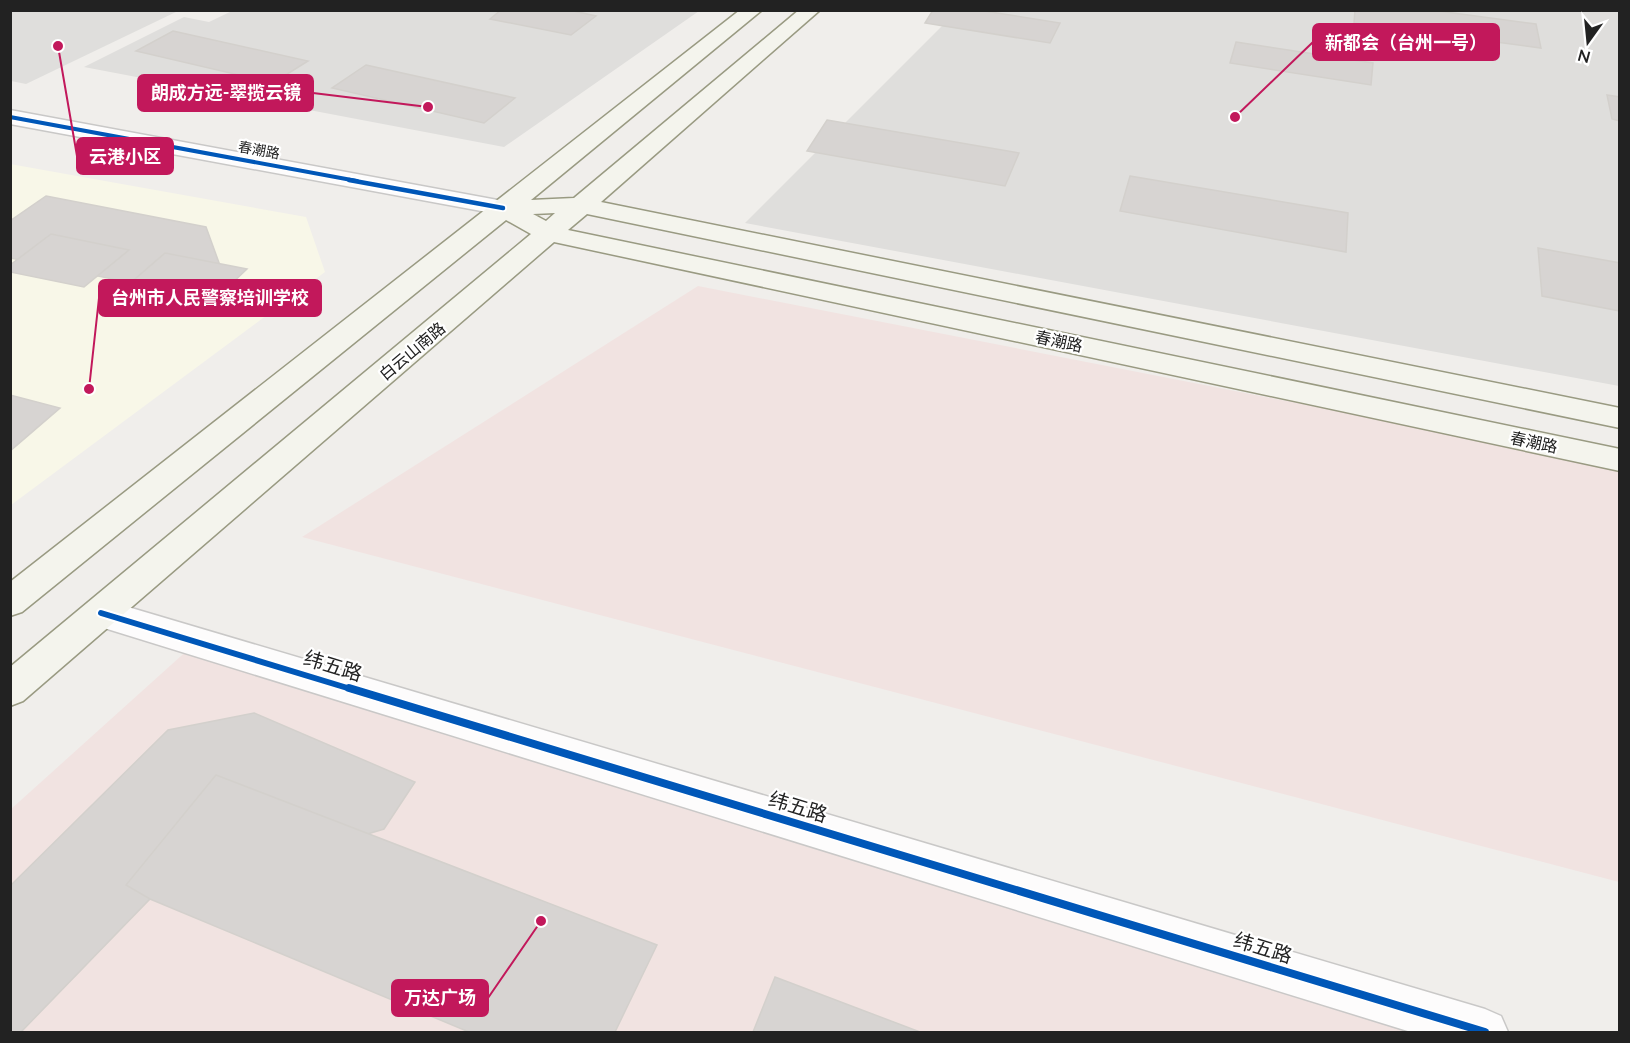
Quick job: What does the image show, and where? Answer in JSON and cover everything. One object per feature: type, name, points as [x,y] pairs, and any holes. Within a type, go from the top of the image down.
[{"type":"main road","points":[[10,602],[753,10]]},
{"type":"main road","name":"白云山南路","points":[[10,690],[812,10]]},
{"type":"main road","name":"春潮路","points":[[503,208],[581,205],[1620,418]]},
{"type":"main road","name":"春潮路","points":[[503,208],[550,234],[1620,460]]},
{"type":"street","name":"春潮路","points":[[10,117],[503,208]]},
{"type":"street","name":"纬五路","points":[[101,613],[1485,1032]]},
{"type":"shaded area","points":[[10,11],[178,11],[26,84],[11,81]]},
{"type":"shaded area","points":[[232,11],[699,11],[504,147],[84,67],[184,17],[209,22]]},
{"type":"shaded area","points":[[957,11],[1619,11],[1619,386],[745,223]]},
{"type":"shaded area","points":[[10,164],[306,217],[325,272],[11,505]]},
{"type":"shaded area","points":[[698,286],[1619,466],[1619,882],[302,537]]},
{"type":"shaded area","points":[[191,647],[1429,1032],[11,1032],[10,810]]},
{"type":"building","points":[[501,10],[569,10],[596,16],[571,35],[490,19]]},
{"type":"building","points":[[933,10],[978,10],[1060,23],[1050,43],[925,23]]},
{"type":"building","points":[[1355,10],[1431,10],[1536,24],[1541,48],[1354,23]]},
{"type":"building","points":[[173,31],[308,61],[273,83],[136,51]]},
{"type":"building","points":[[1236,42],[1373,63],[1371,85],[1230,63]]},
{"type":"building","points":[[366,65],[515,98],[484,123],[332,88]]},
{"type":"building","points":[[1607,95],[1620,97],[1620,121],[1612,119]]},
{"type":"building","points":[[827,120],[1019,153],[1005,186],[807,151]]},
{"type":"building","points":[[1130,176],[1348,213],[1346,252],[1120,211]]},
{"type":"building","points":[[46,196],[206,227],[234,304],[10,258],[10,221]]},
{"type":"building","points":[[51,234],[129,250],[84,287],[10,272],[10,265]]},
{"type":"building","points":[[1538,248],[1620,263],[1620,311],[1542,296]]},
{"type":"building","points":[[165,253],[247,269],[206,308],[121,291]]},
{"type":"building","points":[[10,395],[60,408],[10,451]]},
{"type":"building","points":[[254,713],[415,782],[384,829],[150,899],[21,1032],[10,1032],[10,886],[168,730]]},
{"type":"building","points":[[216,775],[657,945],[615,1032],[469,1032],[150,899],[126,885]]},
{"type":"building","points":[[775,977],[920,1032],[753,1032]]},
{"type":"cycle path","points":[[10,117],[503,208]]},
{"type":"cycle path","points":[[101,613],[1485,1032]]},
{"type":"place","name":"云港小区","points":[[58,46]]},
{"type":"place","name":"朗成方远-翠揽云镜","points":[[428,107]]},
{"type":"place","name":"新都会（台州一号）","points":[[1235,117]]},
{"type":"place","name":"台州市人民警察培训学校","points":[[89,389]]},
{"type":"place","name":"万达广场","points":[[541,921]]}]
